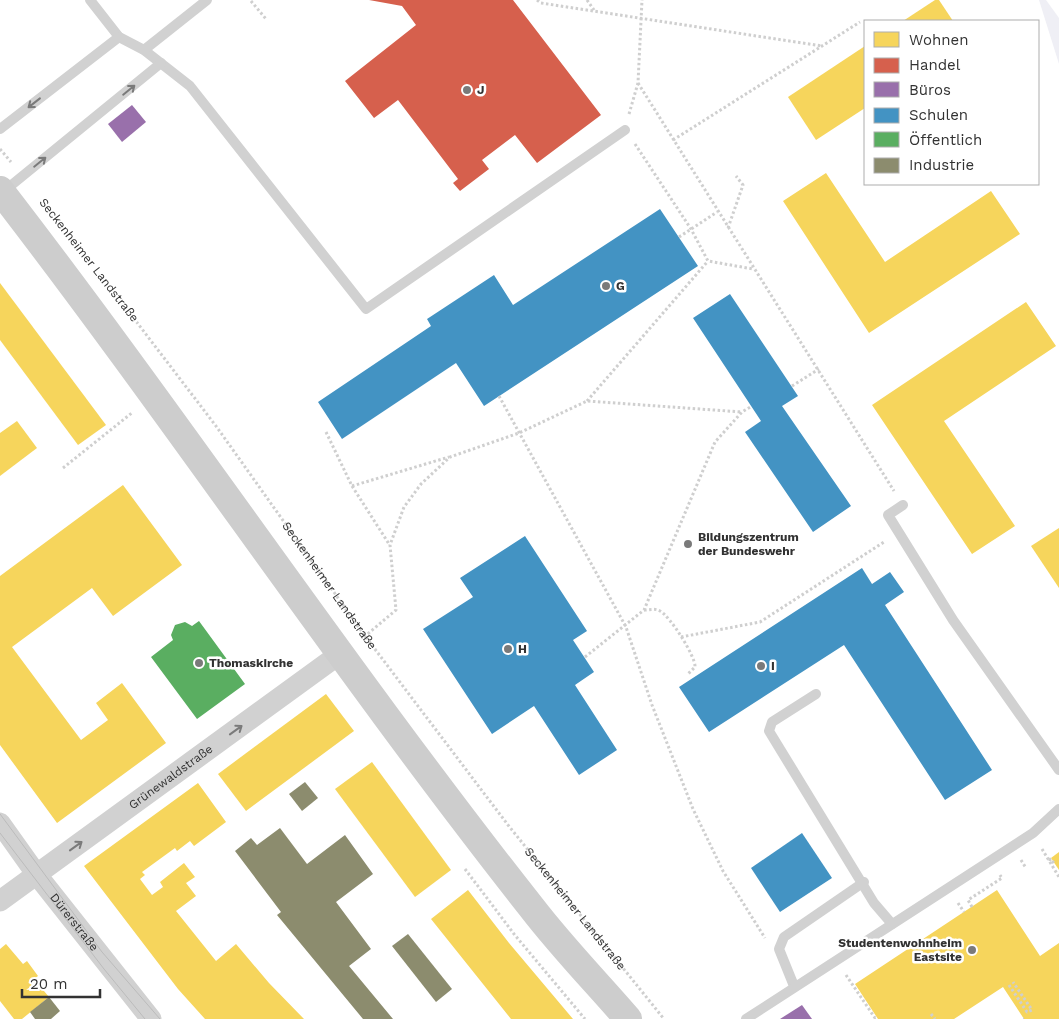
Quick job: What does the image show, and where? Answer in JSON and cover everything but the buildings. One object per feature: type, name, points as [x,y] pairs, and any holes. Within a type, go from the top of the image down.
[{"type":"main road","points":[[8,186],[155,395],[437,785],[534,911],[628,1019]]},
{"type":"street","name":"Grünewaldstraße","points":[[0,901],[341,654]]},
{"type":"street","name":"Dürerstraße","points":[[0,823],[37,874],[151,1019]]},
{"type":"lane","points":[[90,0],[119,37],[144,50],[190,86],[366,309],[625,130]]},
{"type":"lane","points":[[144,50],[207,0]]},
{"type":"lane","points":[[0,129],[119,37]]},
{"type":"lane","points":[[8,186],[161,63]]},
{"type":"lane","points":[[903,505],[888,516],[964,635],[1059,770]]},
{"type":"lane","points":[[816,694],[772,722],[769,731],[864,882],[874,903],[892,924]]},
{"type":"lane","points":[[746,1019],[794,986],[1033,833],[1059,810]]},
{"type":"lane","points":[[794,986],[779,949],[784,937],[864,882]]},
{"type":"path","points":[[537,0],[541,3],[822,46]]},
{"type":"path","points":[[587,0],[594,11]]},
{"type":"path","points":[[642,0],[639,18],[638,83],[625,130],[691,229],[708,261]]},
{"type":"path","points":[[251,1],[266,19]]},
{"type":"path","points":[[673,140],[860,22]]},
{"type":"path","points":[[638,83],[717,212],[819,369],[903,505]]},
{"type":"path","points":[[0,149],[8,186]]},
{"type":"path","points":[[728,229],[743,185],[736,176]]},
{"type":"path","points":[[678,237],[717,212]]},
{"type":"path","points":[[708,261],[753,269]]},
{"type":"path","points":[[352,486],[450,457],[519,433],[587,401],[708,261]]},
{"type":"path","name":"Seckenheimer Landstraße","points":[[103,277],[216,426],[365,636],[508,826],[664,1019]]},
{"type":"path","points":[[792,386],[819,369]]},
{"type":"path","points":[[63,468],[155,395]]},
{"type":"path","points":[[499,396],[626,627],[652,705],[693,809],[723,871],[766,940],[779,949]]},
{"type":"path","points":[[587,401],[742,412]]},
{"type":"path","points":[[585,657],[626,627],[644,610],[715,442],[742,412],[752,406]]},
{"type":"path","points":[[326,432],[352,486],[390,545]]},
{"type":"path","points":[[379,626],[396,610],[390,545],[404,507],[421,484],[450,457]]},
{"type":"path","points":[[681,637],[760,622],[900,533]]},
{"type":"path","points":[[644,610],[656,609],[662,612],[681,637],[696,662],[695,667],[688,674]]},
{"type":"path","points":[[1033,833],[1054,865],[1059,877]]},
{"type":"path","points":[[849,980],[875,1018],[877,1017]]},
{"type":"path","points":[[1009,985],[1027,1012],[1032,1010],[1013,982]]},
{"type":"path","points":[[931,1014],[935,1019]]},
{"type":"shaded area","points":[[1039,0],[1046,0],[1059,18],[1059,64]]},
{"type":"tram line","points":[[0,814],[102,952],[160,1019]]},
{"type":"tram line","points":[[0,833],[104,969],[145,1019]]},
{"type":"place","name":"J","points":[[467,90]]},
{"type":"place","name":"G","points":[[606,286]]},
{"type":"place","name":"Bildungszentrum der Bundeswehr","points":[[688,544]]},
{"type":"place","name":"H","points":[[508,649]]},
{"type":"place","name":"Thomaskirche","points":[[199,663]]},
{"type":"place","name":"I","points":[[761,666]]},
{"type":"place","name":"Studentenwohnheim Eastsite","points":[[972,950]]}]
